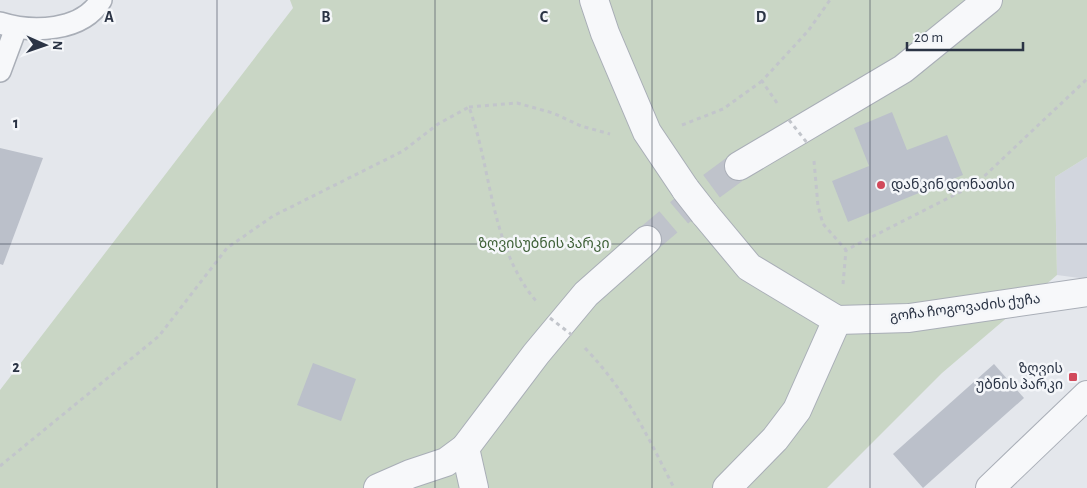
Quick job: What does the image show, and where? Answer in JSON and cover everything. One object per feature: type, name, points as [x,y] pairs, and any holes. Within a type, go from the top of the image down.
[{"type":"street","points":[[594,0],[605,33],[646,132],[686,190],[749,267],[836,320],[797,410],[775,439],[727,488]]},
{"type":"street","points":[[739,166],[903,69],[988,0]]},
{"type":"street","points":[[378,488],[410,474],[446,462],[465,448],[536,354],[586,294],[647,240]]},
{"type":"street","name":"გოჩა ჩოგოვაძის ქუჩა","points":[[836,320],[909,318],[1087,292]]},
{"type":"street","points":[[990,488],[1087,395]]},
{"type":"street","points":[[465,448],[474,488]]},
{"type":"lane","points":[[0,72],[8,25],[49,28],[79,21],[101,0]]},
{"type":"path","points":[[681,126],[723,109],[762,80],[808,31],[830,0]]},
{"type":"path","points":[[846,250],[976,184],[1087,79]]},
{"type":"path","points":[[762,80],[778,104]]},
{"type":"path","points":[[0,466],[159,336],[227,248],[272,216],[403,150],[438,124],[469,107],[516,102],[552,112],[581,126],[614,135]]},
{"type":"path","points":[[469,107],[476,126],[499,224],[512,259],[530,294],[540,306]]},
{"type":"path","points":[[784,112],[811,150]]},
{"type":"path","points":[[814,156],[818,206],[823,224],[846,250],[843,288]]},
{"type":"path","points":[[545,312],[572,335],[604,368],[632,406],[674,488]]},
{"type":"shaded area","points":[[1087,157],[1087,279],[1057,275],[1055,177]]},
{"type":"green space","name":"ზღვისუბნის პარკი","points":[[290,0],[1087,0],[1087,157],[1055,177],[1057,275],[942,373],[827,488],[0,488],[0,390],[293,8]]},
{"type":"building","points":[[892,112],[907,150],[947,135],[963,175],[848,222],[832,181],[869,166],[854,128]]},
{"type":"building","points":[[0,148],[43,158],[3,265],[0,264]]},
{"type":"building","points":[[313,363],[356,379],[341,421],[297,405]]},
{"type":"building","points":[[994,364],[1024,398],[923,488],[893,454]]},
{"type":"tunnel","points":[[647,240],[705,191],[739,166]]},
{"type":"place","name":"დანკინ დონათსი","points":[[881,185]]},
{"type":"place","name":"ზღვის უბნის პარკი","points":[[1073,377]]}]
